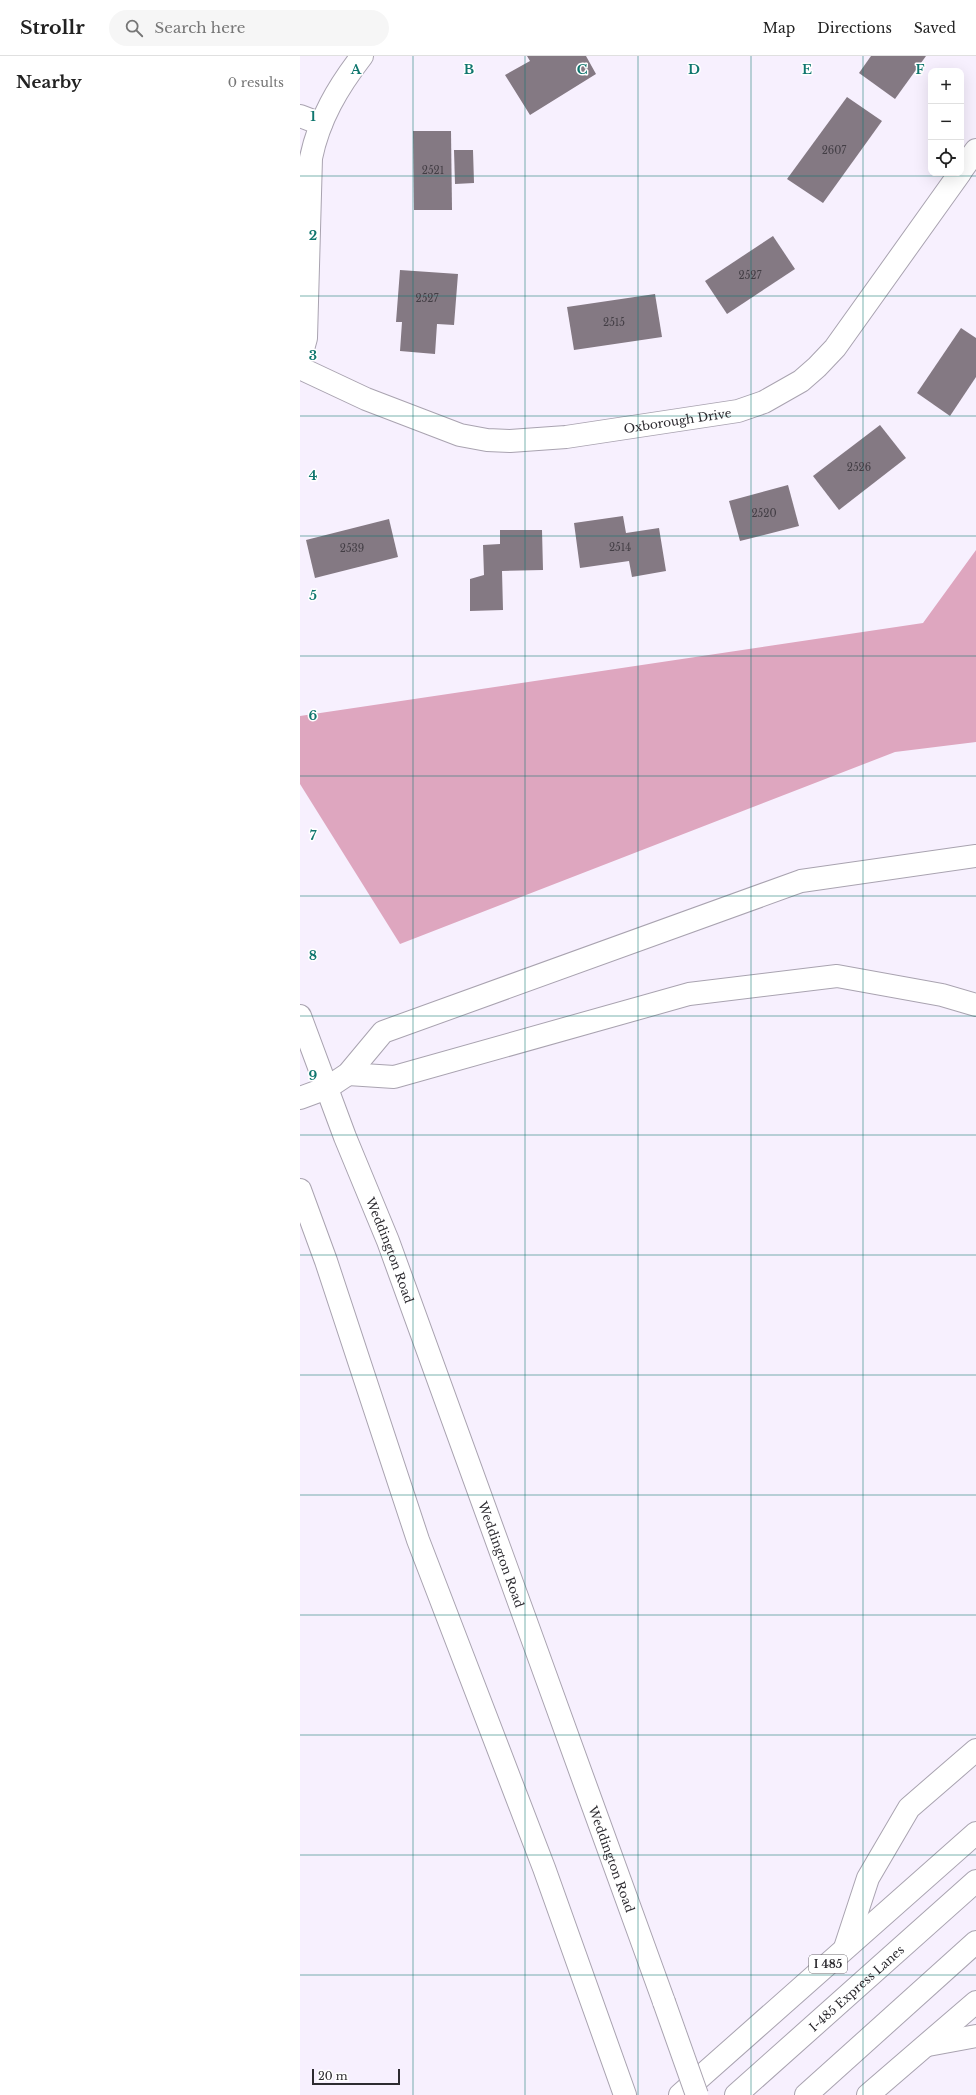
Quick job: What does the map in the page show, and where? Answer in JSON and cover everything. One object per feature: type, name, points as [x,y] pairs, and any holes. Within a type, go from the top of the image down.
[{"type":"main road","points":[[300,360],[306,338],[311,158],[316,136],[336,94],[362,56]]},
{"type":"main road","points":[[300,116],[322,124]]},
{"type":"main road","name":"Oxborough Drive","points":[[964,166],[976,150]]},
{"type":"main road","name":"Oxborough Drive","points":[[300,368],[366,400],[460,434],[487,440],[510,441],[566,438],[738,411],[778,396],[801,381],[822,363],[835,348],[957,176]]},
{"type":"main road","points":[[300,1098],[327,1088],[348,1074],[384,1032],[801,881],[976,856]]},
{"type":"main road","points":[[348,1074],[394,1077],[689,994],[837,976],[942,995],[976,1005]]},
{"type":"main road","name":"Weddington Road","points":[[300,1016],[388,1240],[697,2095]]},
{"type":"main road","points":[[300,1190],[326,1262],[418,1540],[544,1868],[624,2095]]},
{"type":"main road","points":[[845,1949],[868,1878],[909,1808],[976,1750]]},
{"type":"main road","name":"I 485","points":[[680,2095],[976,1833]]},
{"type":"main road","name":"I-485 Express Lanes","points":[[736,2095],[976,1881]]},
{"type":"main road","points":[[806,2095],[976,1942]]},
{"type":"main road","points":[[868,2095],[928,2045],[976,2002]]},
{"type":"main road","points":[[928,2045],[976,2036]]},
{"type":"shaded area","points":[[976,550],[976,742],[895,752],[400,944],[300,784],[300,716],[923,623]]},
{"type":"building","points":[[527,56],[586,56],[596,74],[530,115],[505,75],[530,61]]},
{"type":"building","points":[[871,56],[926,56],[895,99],[859,73]]},
{"type":"building","points":[[847,97],[882,121],[823,203],[787,179]]},
{"type":"building","points":[[413,131],[451,131],[452,210],[414,210]]},
{"type":"building","points":[[454,150],[473,150],[474,183],[455,184]]},
{"type":"building","points":[[773,236],[795,269],[727,314],[705,281]]},
{"type":"building","points":[[400,270],[458,274],[454,325],[437,324],[435,354],[400,351],[402,322],[396,322]]},
{"type":"building","points":[[655,294],[662,337],[574,350],[567,307]]},
{"type":"building","points":[[961,328],[976,338],[976,377],[950,416],[917,393]]},
{"type":"building","points":[[880,425],[906,458],[839,510],[813,476]]},
{"type":"building","points":[[788,485],[799,526],[740,541],[729,501]]},
{"type":"building","points":[[623,516],[626,533],[659,528],[666,571],[632,577],[629,561],[580,568],[574,523]]},
{"type":"building","points":[[389,519],[398,557],[315,578],[306,540]]},
{"type":"building","points":[[500,530],[542,530],[543,570],[502,571],[503,610],[470,611],[470,579],[484,575],[483,545],[500,544]]}]
